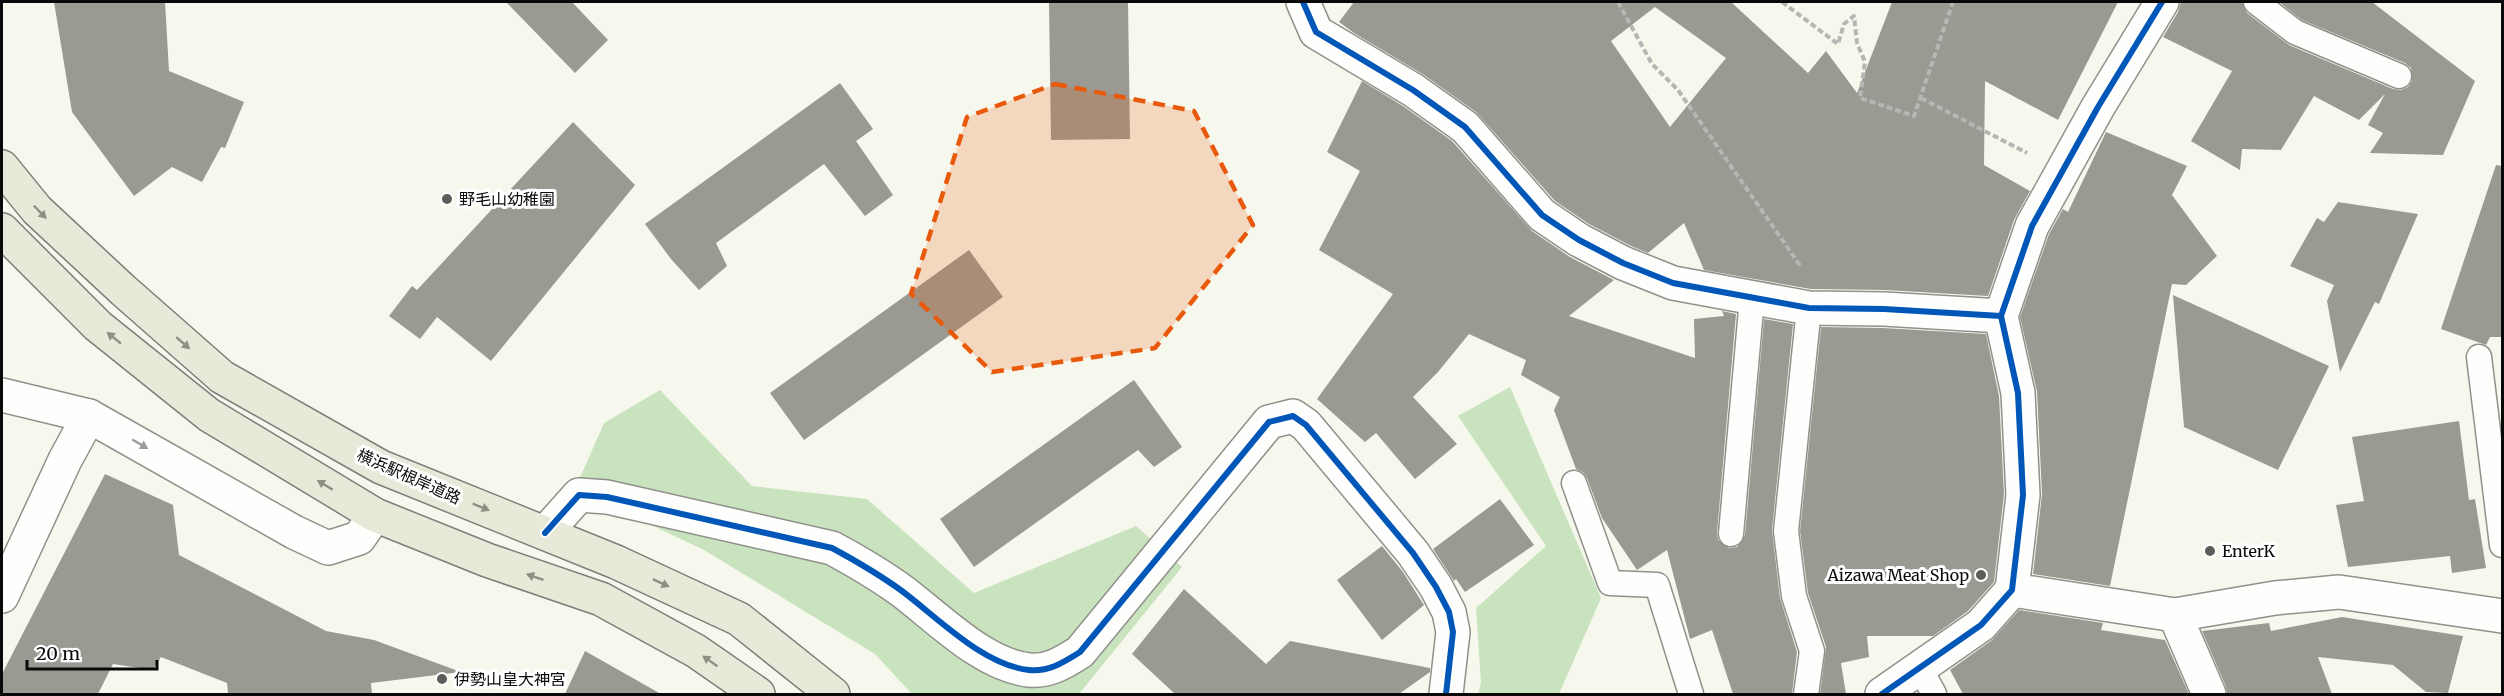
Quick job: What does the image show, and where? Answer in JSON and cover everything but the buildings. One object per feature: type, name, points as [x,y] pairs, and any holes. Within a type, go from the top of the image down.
[{"type":"main road","name":"横浜駅根岸道路","points":[[2,167],[37,210],[222,377],[381,467],[616,562],[739,619],[833,694]]},
{"type":"main road","points":[[2,230],[98,326],[208,415],[375,515],[487,560],[601,600],[696,651],[758,694]]},
{"type":"street","points":[[1303,2],[1316,32],[1413,90],[1465,127],[1542,215],[1579,240],[1623,263],[1673,283],[1801,307],[2001,316]]},
{"type":"street","points":[[1882,694],[1927,681],[2012,590],[2023,495],[2019,404],[2001,316],[2032,226],[2098,107],[2162,2]]},
{"type":"street","points":[[2,395],[89,416],[294,532],[328,548],[359,538],[375,515]]},
{"type":"street","points":[[2,596],[65,460],[89,416]]},
{"type":"street","points":[[545,533],[579,495],[607,497],[832,548],[861,564],[974,646],[1008,666],[1031,670],[1055,667],[1080,652],[1269,422],[1293,416],[1306,425],[1413,553],[1436,587],[1449,612],[1453,632],[1446,694]]},
{"type":"street","points":[[2012,590],[2175,615],[2275,598],[2339,592],[2502,616]]},
{"type":"street","points":[[2175,615],[2209,694]]},
{"type":"lane","points":[[2256,2],[2295,32],[2399,76]]},
{"type":"lane","points":[[1731,534],[1752,298]]},
{"type":"lane","points":[[1801,307],[1786,531],[1794,596],[1812,651],[1806,694]]},
{"type":"lane","points":[[2479,357],[2502,545]]},
{"type":"lane","points":[[1574,483],[1610,583],[1657,585],[1691,694]]},
{"type":"path","points":[[1618,2],[1652,64],[1677,90],[1799,264],[1801,307]]},
{"type":"path","points":[[1782,2],[1838,44],[1844,24],[1854,16],[1857,43],[1865,62],[1860,98],[1914,117],[1953,2]]},
{"type":"path","points":[[1921,98],[2028,154]]},
{"type":"highlighted area","points":[[1055,84],[1194,111],[1253,225],[1155,348],[992,372],[911,294],[967,117]]},
{"type":"green space","points":[[1510,387],[1601,598],[1559,694],[1478,694],[1481,683],[1476,608],[1546,546],[1458,416]]},
{"type":"green space","points":[[660,390],[752,486],[867,499],[974,593],[1136,526],[1182,567],[1079,694],[912,694],[875,654],[704,550],[575,489],[604,423]]},
{"type":"cycle path","points":[[1303,2],[1316,32],[1413,90],[1465,127],[1542,215],[1579,240],[1623,263],[1673,283],[1809,308],[1884,309],[2001,316]]},
{"type":"cycle path","points":[[1882,694],[1981,625],[2012,590],[2023,495],[2018,393],[2001,316],[2032,226],[2098,107],[2162,2]]},
{"type":"cycle path","points":[[545,533],[579,495],[607,497],[832,548],[894,585],[978,650],[1012,666],[1029,670],[1050,668],[1080,652],[1269,422],[1293,416],[1306,425],[1413,553],[1436,587],[1449,612],[1453,632],[1446,694]]},
{"type":"place","name":"野毛山幼稚園","points":[[447,199]]},
{"type":"place","name":"EnterK","points":[[2210,551]]},
{"type":"place","name":"Aizawa Meat Shop","points":[[1981,575]]},
{"type":"place","name":"伊勢山皇大神宮","points":[[442,679]]}]
